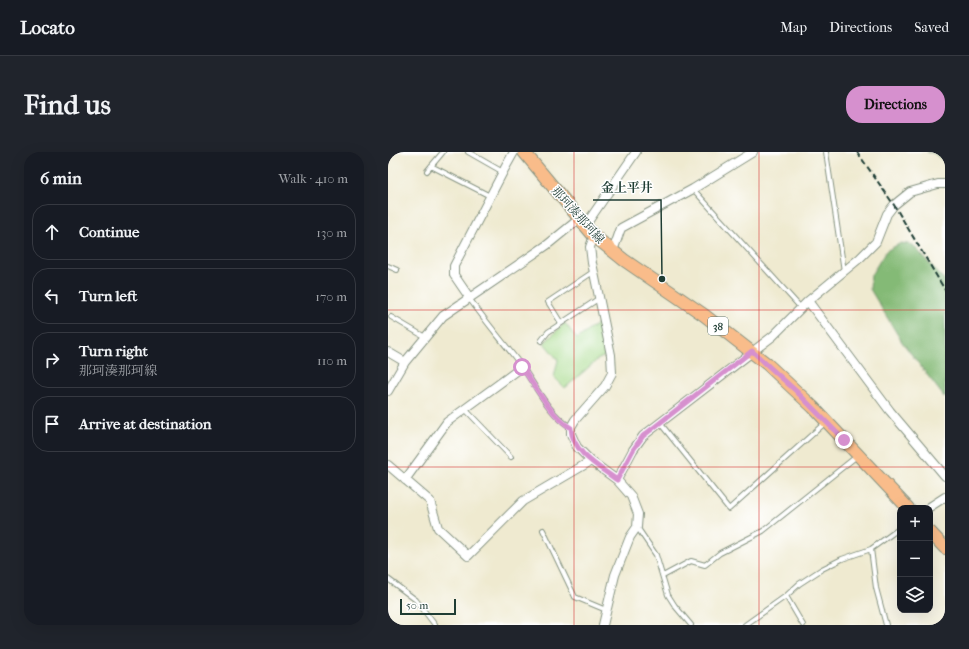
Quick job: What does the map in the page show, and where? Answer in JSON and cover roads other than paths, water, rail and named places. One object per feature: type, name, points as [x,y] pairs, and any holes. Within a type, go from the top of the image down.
[{"type":"main road","name":"那珂湊那珂線","points":[[524,152],[594,236],[752,351],[796,391],[905,505]]},
{"type":"main road","points":[[933,535],[945,548]]},
{"type":"street","points":[[469,298],[454,275],[454,266],[502,172],[514,152]]},
{"type":"street","points":[[388,391],[405,362],[443,316],[582,222],[636,152]]},
{"type":"street","points":[[613,251],[621,228],[693,188],[753,152]]},
{"type":"street","points":[[617,480],[633,450],[643,436],[773,336],[808,301],[860,258],[876,242],[888,214],[894,205],[910,192],[933,185],[945,184]]},
{"type":"street","points":[[594,236],[590,246],[593,272],[611,355],[612,373],[605,386],[581,412],[571,428],[571,434],[577,447],[591,461],[617,480],[631,496],[638,514],[637,527],[630,537],[616,575],[606,610],[606,624]]},
{"type":"street","points":[[808,301],[890,411],[945,476]]},
{"type":"street","points":[[388,352],[405,362]]},
{"type":"street","points":[[405,480],[447,422],[522,367]]},
{"type":"street","points":[[388,465],[430,501],[438,528],[468,556],[523,501],[591,461]]},
{"type":"street","points":[[933,505],[945,497]]},
{"type":"lane","points":[[388,158],[392,152]]},
{"type":"lane","points":[[427,171],[444,152]]},
{"type":"lane","points":[[468,152],[476,154],[502,172]]},
{"type":"lane","points":[[826,152],[844,271]]},
{"type":"lane","points":[[431,166],[490,196]]},
{"type":"lane","points":[[693,188],[801,308]]},
{"type":"lane","points":[[388,266],[397,270]]},
{"type":"lane","points":[[561,323],[548,302],[593,272]]},
{"type":"lane","points":[[469,298],[522,367],[552,410],[564,424],[571,428]]},
{"type":"lane","points":[[541,341],[548,332],[598,299]]},
{"type":"lane","points":[[391,317],[426,337]]},
{"type":"lane","points":[[466,408],[511,457]]},
{"type":"lane","points":[[659,423],[729,508],[826,422]]},
{"type":"lane","points":[[663,576],[691,561],[705,565],[720,553],[763,531],[858,455]]},
{"type":"lane","points":[[637,527],[656,555],[668,595],[691,625]]},
{"type":"lane","points":[[543,530],[574,597],[606,610]]},
{"type":"lane","points":[[745,625],[822,568],[871,549],[897,530]]},
{"type":"lane","points":[[871,549],[876,588],[886,625]]},
{"type":"lane","points":[[388,579],[416,600],[435,625]]},
{"type":"lane","points":[[786,596],[803,625]]},
{"type":"railway","points":[[857,152],[894,205],[945,290]]},
{"type":"place","name":"金上平井","points":[[662,279]]}]
